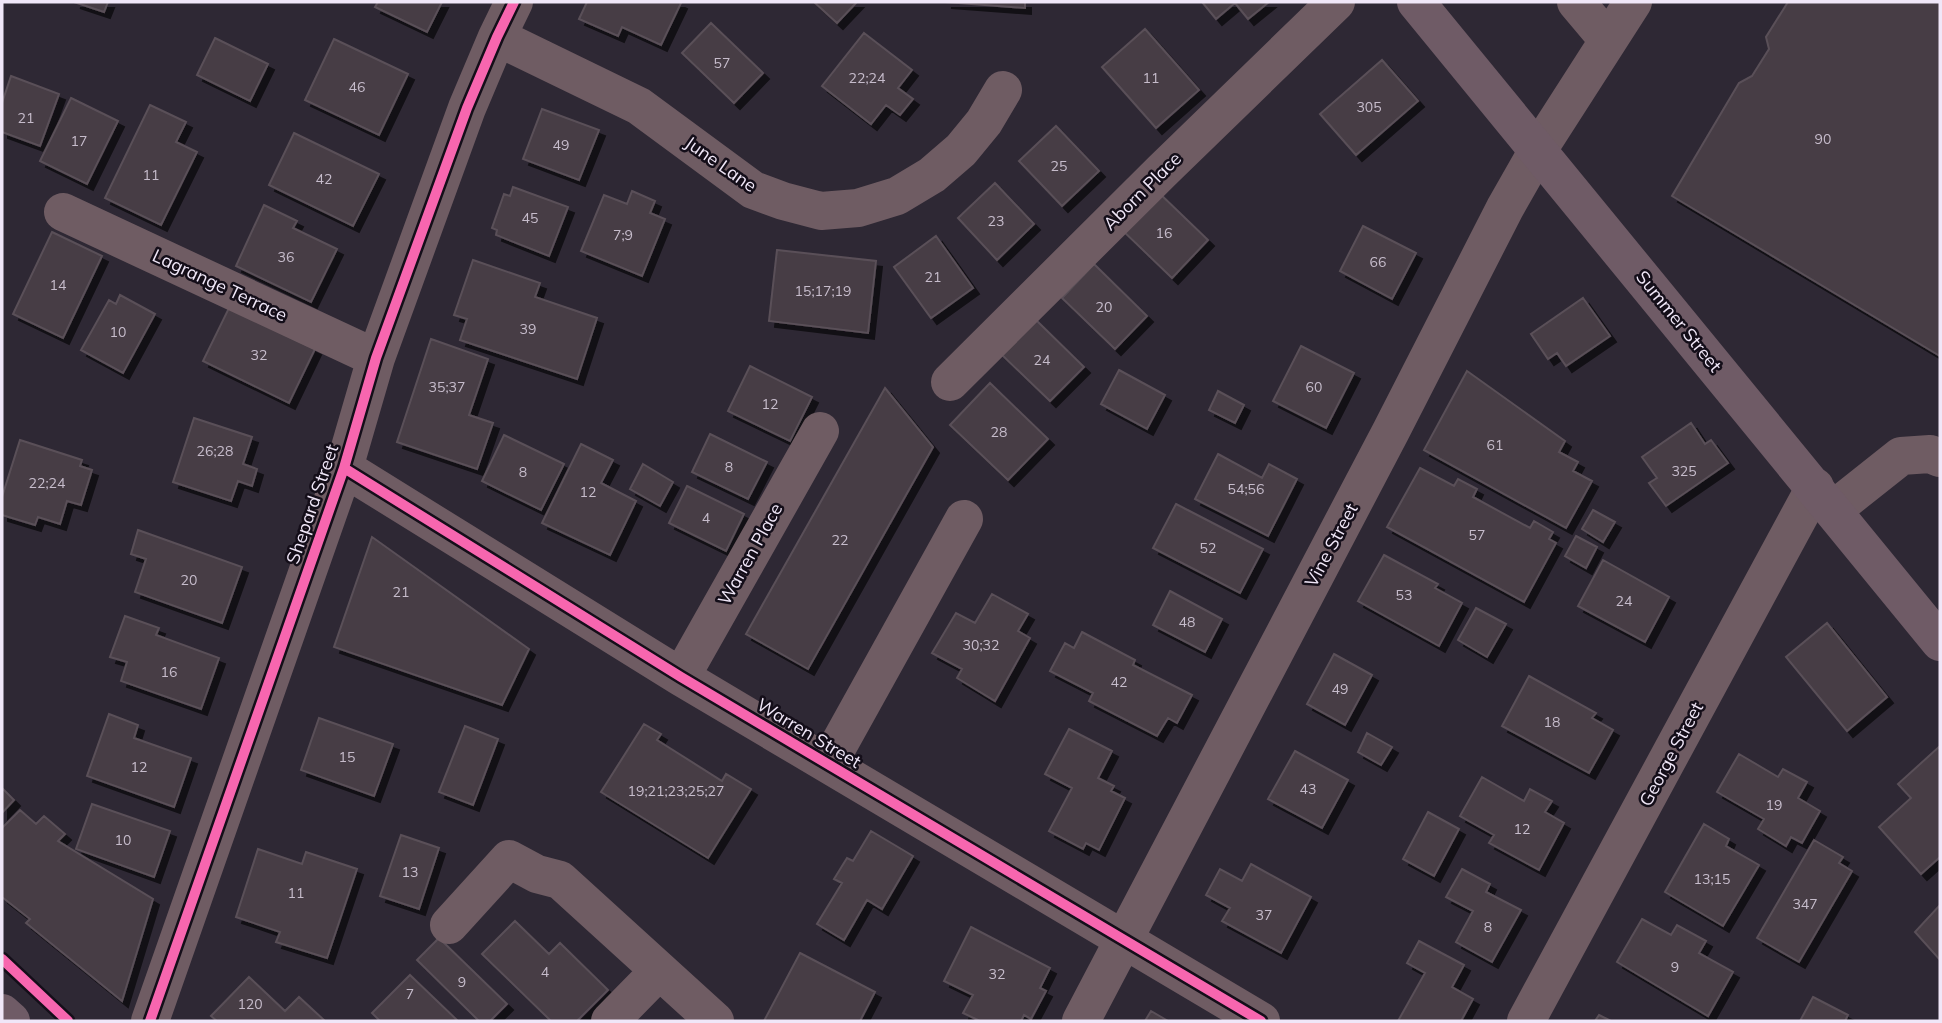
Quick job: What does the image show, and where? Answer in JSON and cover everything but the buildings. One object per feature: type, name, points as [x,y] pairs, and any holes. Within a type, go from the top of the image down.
[{"type":"main road","name":"Summer Street","points":[[1416,2],[1940,642]]},
{"type":"main road","points":[[2,1013],[11,1021]]},
{"type":"street","name":"Shepard Street","points":[[150,1021],[344,468],[376,358],[467,108],[514,2]]},
{"type":"street","name":"Aborn Place","points":[[950,382],[1336,2]]},
{"type":"street","points":[[1576,2],[1608,40]]},
{"type":"street","name":"Vine Street","points":[[1080,1021],[1385,443],[1505,208],[1538,150],[1633,2]]},
{"type":"street","name":"June Lane","points":[[497,37],[639,106],[753,190],[821,211],[858,208],[897,196],[932,175],[961,150],[984,122],[1003,90]]},
{"type":"street","name":"Lagrange Terrace","points":[[64,212],[376,358]]},
{"type":"street","name":"Warren Place","points":[[681,677],[820,431]]},
{"type":"street","points":[[1824,499],[1901,456],[1930,454],[1940,458]]},
{"type":"street","name":"Warren Street","points":[[344,468],[681,677],[1261,1021]]},
{"type":"street","name":"George Street","points":[[1526,1021],[1824,499]]},
{"type":"street","points":[[828,764],[964,519]]},
{"type":"street","points":[[449,925],[509,859],[537,874],[560,880],[715,1021]]},
{"type":"street","points":[[610,1021],[659,971]]},
{"type":"cycle path","points":[[150,1021],[344,468],[376,358],[467,108],[514,2]]},
{"type":"cycle path","points":[[344,468],[681,677],[1261,1021]]},
{"type":"cycle path","points":[[2,959],[68,1021]]}]
